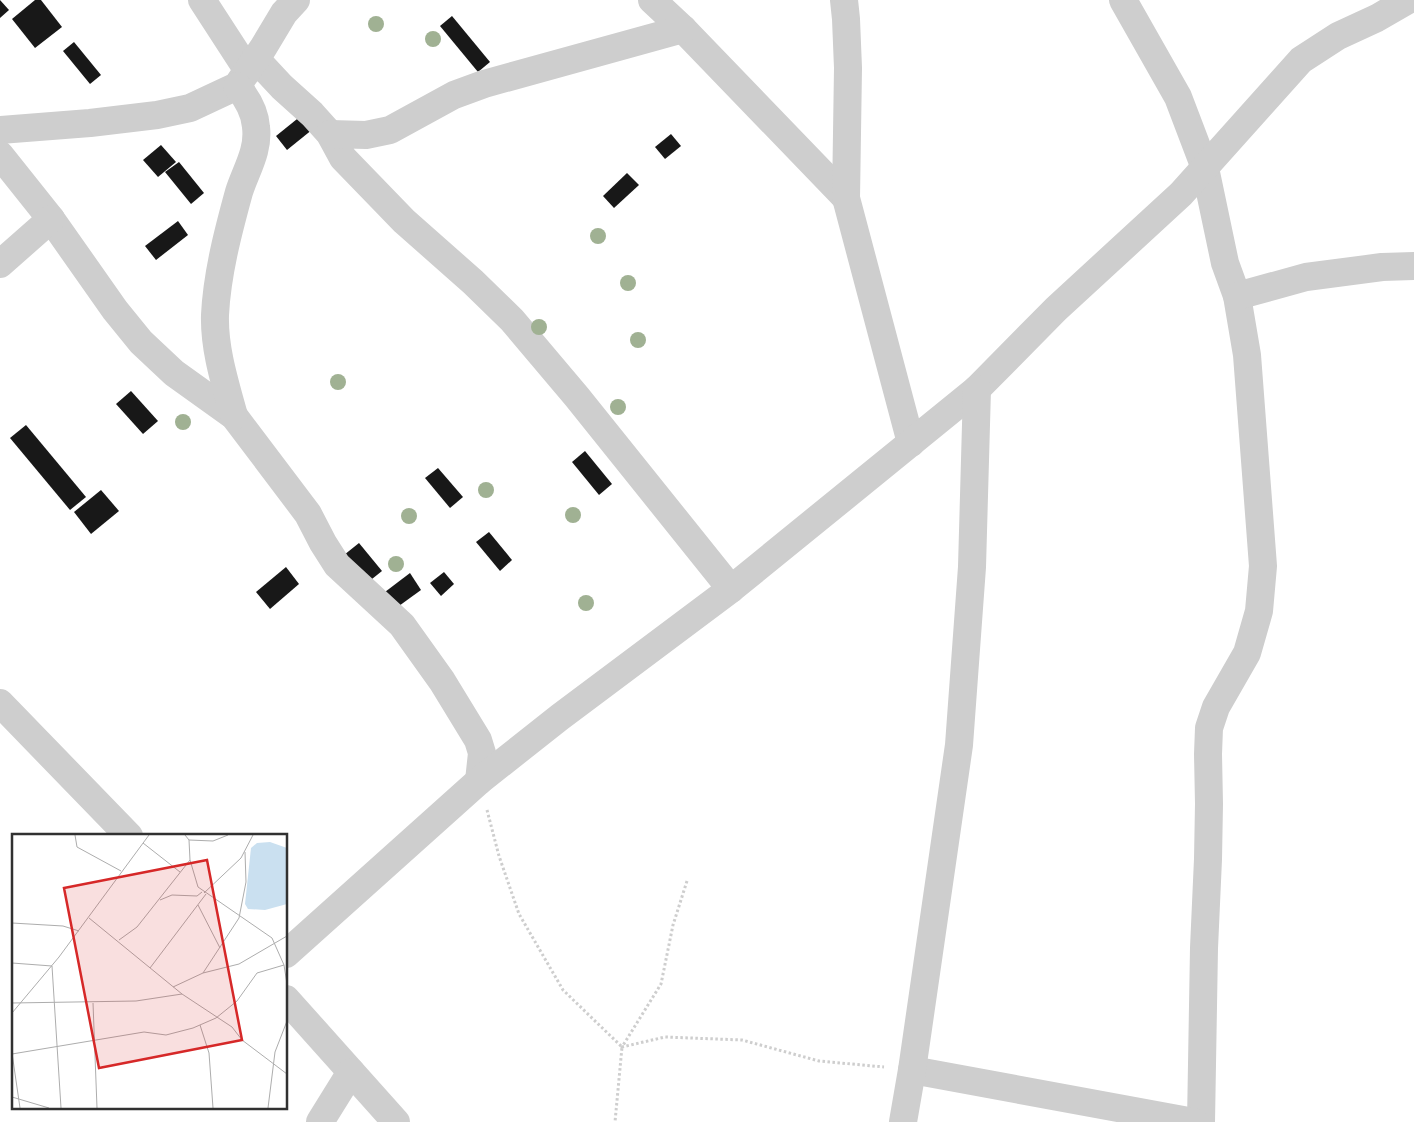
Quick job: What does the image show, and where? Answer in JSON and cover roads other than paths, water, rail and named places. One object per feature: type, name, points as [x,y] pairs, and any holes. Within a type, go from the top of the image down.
[{"type":"street","points":[[202,0],[247,72],[248,100],[256,127],[254,157],[242,183],[218,282],[215,317],[217,345],[234,416]]},
{"type":"street","points":[[0,130],[71,125],[157,115],[190,108],[247,72],[264,48],[284,13],[296,0]]},
{"type":"street","points":[[652,0],[846,198]]},
{"type":"street","points":[[844,0],[848,68],[846,198],[911,443]]},
{"type":"street","points":[[1123,0],[1178,97],[1205,168],[1225,263],[1236,296],[1247,355],[1263,566],[1259,611],[1247,653],[1216,707],[1209,728],[1201,1122]]},
{"type":"street","points":[[288,952],[479,781],[560,717],[731,589],[977,389],[1056,309],[1182,194],[1301,60],[1338,36],[1377,18],[1408,0]]},
{"type":"street","points":[[330,134],[366,135],[390,130],[454,95],[484,84],[682,29]]},
{"type":"street","points":[[247,72],[282,87],[312,114],[330,134],[343,158],[386,202],[512,320],[577,397],[731,589]]},
{"type":"street","points":[[0,155],[141,342],[174,373],[234,416],[302,506],[337,565],[402,625],[442,681],[478,740],[482,753],[479,781]]},
{"type":"street","points":[[0,264],[50,219]]},
{"type":"street","points":[[1236,296],[1306,277],[1382,267],[1414,266]]},
{"type":"street","points":[[903,1122],[959,745],[972,567],[977,389]]},
{"type":"street","points":[[0,703],[127,834]]},
{"type":"street","points":[[288,1001],[396,1122]]},
{"type":"street","points":[[912,1070],[1194,1122]]},
{"type":"street","points":[[320,1122],[351,1072]]}]
